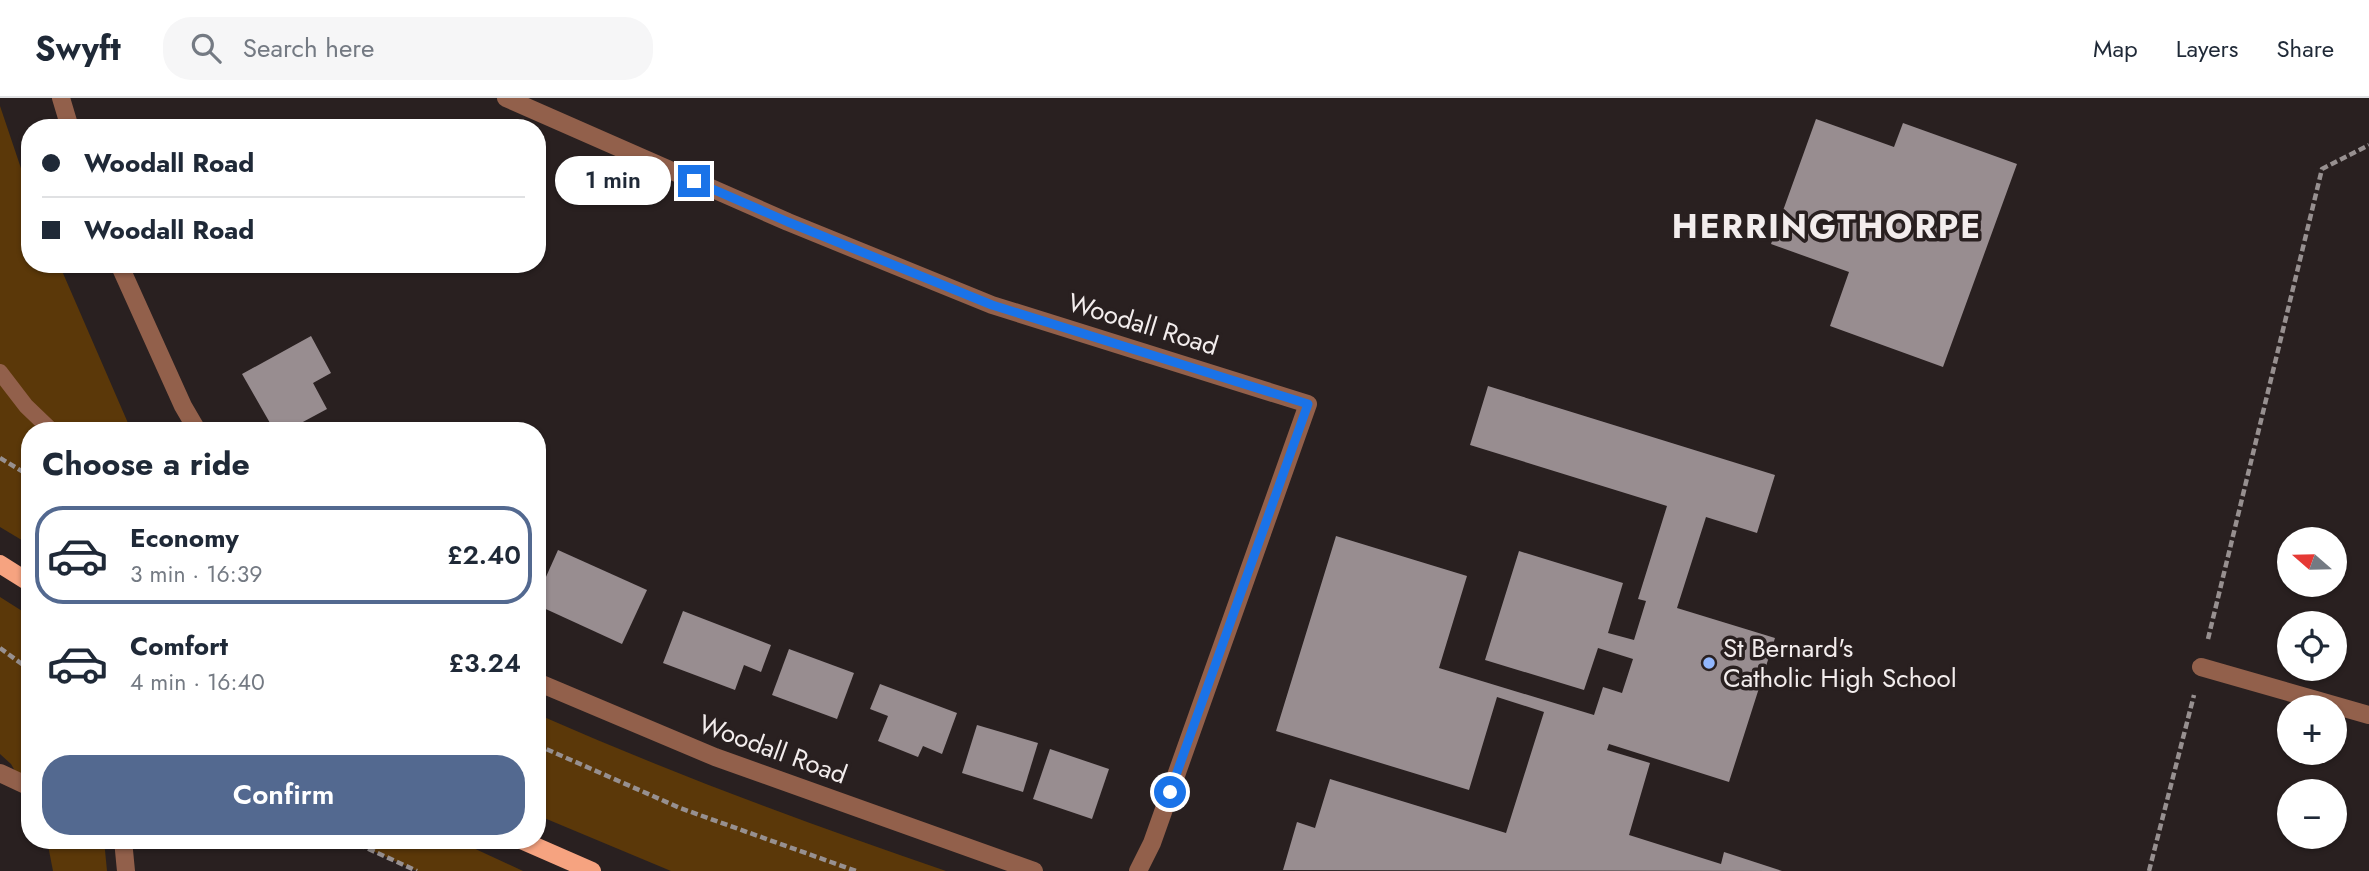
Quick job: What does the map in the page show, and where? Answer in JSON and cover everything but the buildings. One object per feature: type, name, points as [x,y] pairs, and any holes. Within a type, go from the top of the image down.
[{"type":"main road","points":[[0,564],[21,577]]},
{"type":"main road","points":[[542,849],[592,871]]},
{"type":"street","points":[[61,98],[67,119]]},
{"type":"street","name":"Woodall Road","points":[[506,98],[788,222],[992,305],[1308,404],[1152,844],[1138,871]]},
{"type":"street","points":[[123,273],[192,422]]},
{"type":"street","points":[[2201,667],[2369,715]]},
{"type":"street","name":"Woodall Road","points":[[546,686],[715,757],[1034,871]]},
{"type":"street","points":[[0,773],[21,783]]},
{"type":"street","points":[[123,849],[126,871]]},
{"type":"lane","points":[[0,372],[26,406],[43,422]]},
{"type":"path","points":[[2149,871],[2322,169],[2369,145]]},
{"type":"path","points":[[0,458],[21,471]]},
{"type":"path","points":[[0,648],[21,663]]},
{"type":"path","points":[[546,749],[680,808],[856,871]]},
{"type":"path","points":[[369,849],[417,871]]},
{"type":"shaded area","points":[[0,106],[21,168],[21,273],[63,273],[128,422],[21,422],[21,540],[0,527]]},
{"type":"shaded area","points":[[0,597],[21,610],[21,781],[11,764],[0,754]]},
{"type":"shaded area","points":[[546,718],[740,797],[946,871],[671,871],[546,819]]},
{"type":"shaded area","points":[[49,849],[105,849],[107,871],[53,871]]},
{"type":"shaded area","points":[[369,849],[475,849],[523,871],[417,871]]},
{"type":"place","name":"St Bernard's Catholic High School","points":[[1709,663]]},
{"type":"district","name":"HERRINGTHORPE","points":[[1827,226]]},
{"type":"route","points":[[694,181],[992,305],[1308,404],[1170,792]]}]
